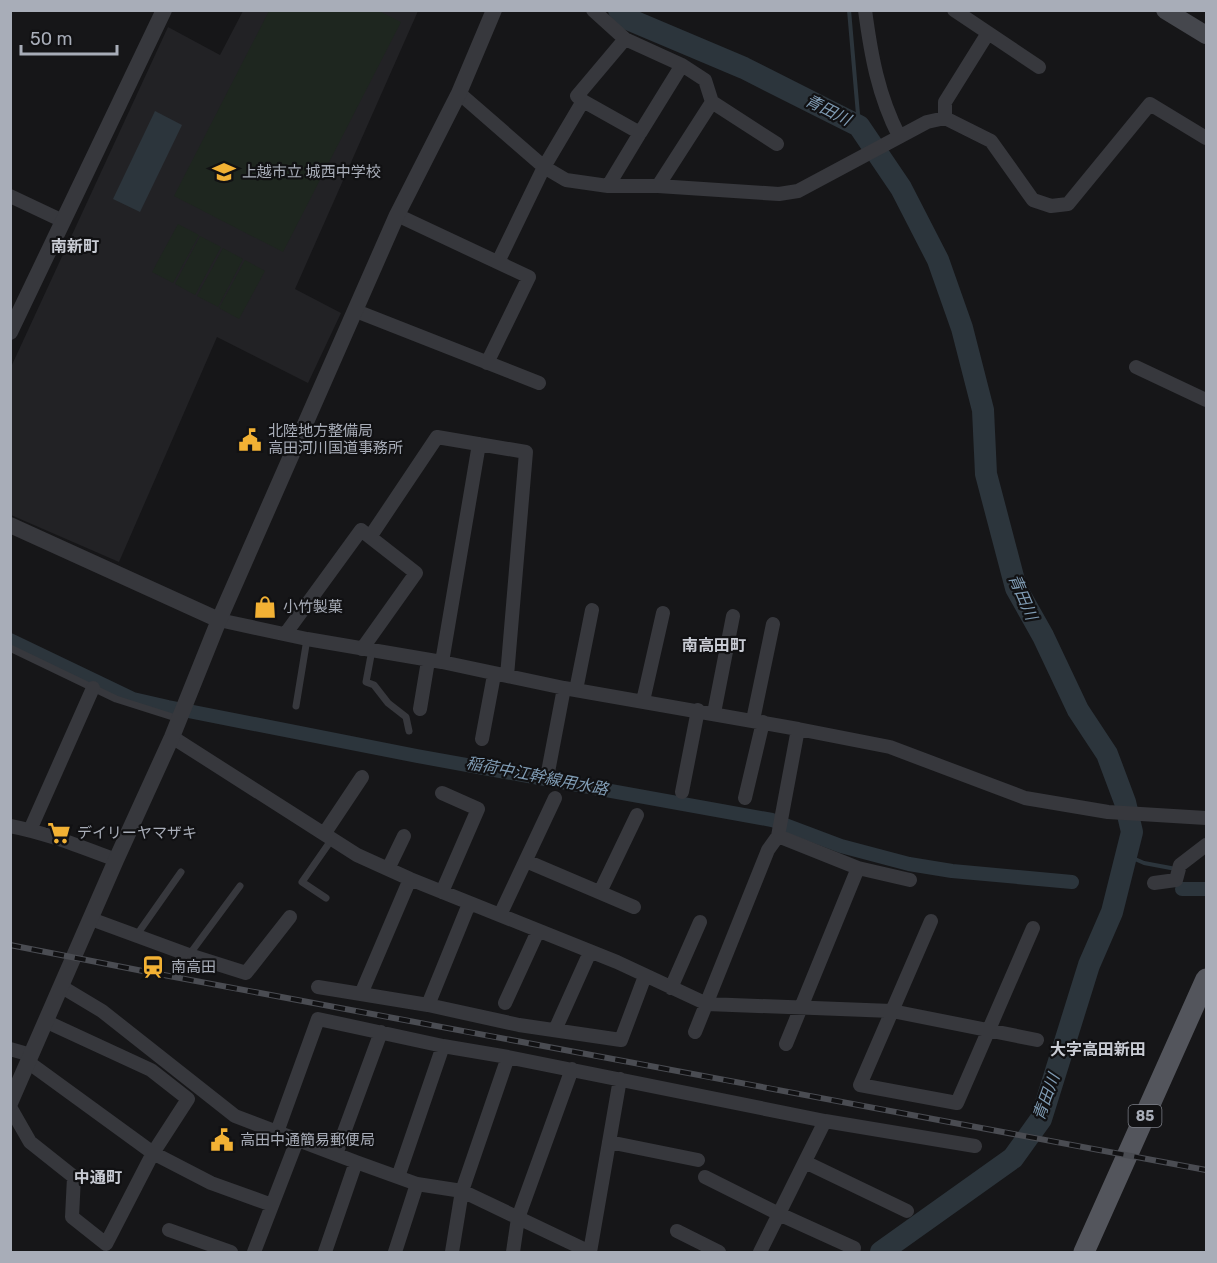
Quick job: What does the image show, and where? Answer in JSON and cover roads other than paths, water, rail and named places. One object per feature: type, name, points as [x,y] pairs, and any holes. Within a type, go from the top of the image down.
[{"type":"main road","points":[[1165,10],[1206,35]]},
{"type":"main road","name":"85","points":[[1084,1252],[1206,979]]},
{"type":"street","points":[[10,332],[164,10]]},
{"type":"street","points":[[47,1022],[151,1070],[188,1099],[153,1153],[106,1244],[72,1217],[74,1177],[30,1142],[10,1105],[172,737],[219,620],[397,215],[459,93],[494,10]]},
{"type":"street","points":[[593,10],[624,39],[681,65],[705,80],[712,102],[777,144]]},
{"type":"street","points":[[865,10],[872,64],[896,137]]},
{"type":"street","points":[[954,10],[1039,67]]},
{"type":"street","points":[[945,118],[945,102],[988,33]]},
{"type":"street","points":[[624,39],[577,96],[640,134]]},
{"type":"street","points":[[608,186],[681,65]]},
{"type":"street","points":[[459,93],[544,167],[566,180],[608,186],[658,186],[779,194],[798,191],[896,137],[927,122],[945,118],[991,141],[1033,200],[1051,206],[1068,204],[1150,104],[1206,138]]},
{"type":"street","points":[[498,262],[544,167],[583,101]]},
{"type":"street","points":[[658,186],[712,102]]},
{"type":"street","points":[[10,196],[63,221]]},
{"type":"street","points":[[397,215],[529,277],[488,363]]},
{"type":"street","points":[[356,311],[538,383]]},
{"type":"street","points":[[1136,367],[1206,400]]},
{"type":"street","points":[[370,537],[436,437],[526,452],[500,675],[482,739]]},
{"type":"street","points":[[420,709],[435,662],[479,444]]},
{"type":"street","points":[[10,525],[219,620],[570,689],[714,713],[890,747],[1025,798],[1108,812],[1206,818]]},
{"type":"street","points":[[286,633],[361,530],[416,573],[367,649]]},
{"type":"street","points":[[549,772],[592,610]]},
{"type":"street","points":[[643,701],[663,613]]},
{"type":"street","points":[[714,713],[733,616]]},
{"type":"street","points":[[745,798],[773,624]]},
{"type":"street","points":[[30,830],[93,688]]},
{"type":"street","points":[[682,792],[698,711]]},
{"type":"street","points":[[694,1032],[768,850],[778,836],[798,729]]},
{"type":"street","points":[[172,737],[357,855],[469,904],[590,952],[707,1004],[892,1011],[1037,1040]]},
{"type":"street","points":[[328,836],[362,777]]},
{"type":"street","points":[[441,793],[478,809],[442,892]]},
{"type":"street","points":[[500,915],[555,798]]},
{"type":"street","points":[[600,892],[637,815]]},
{"type":"street","points":[[10,826],[30,830],[116,860]]},
{"type":"street","points":[[388,869],[404,836]]},
{"type":"street","points":[[778,836],[858,868],[910,880]]},
{"type":"street","points":[[1154,883],[1176,880],[1179,870],[1206,845]]},
{"type":"street","points":[[526,861],[634,907]]},
{"type":"street","points":[[786,1044],[858,868]]},
{"type":"street","points":[[362,994],[410,879]]},
{"type":"street","points":[[428,1005],[469,904]]},
{"type":"street","points":[[91,919],[246,973],[291,917]]},
{"type":"street","points":[[931,921],[860,1085],[957,1103],[1032,928]]},
{"type":"street","points":[[671,988],[700,922]]},
{"type":"street","points":[[505,1003],[538,931]]},
{"type":"street","points":[[555,1030],[590,952]]},
{"type":"street","points":[[318,987],[428,1005],[519,1025],[621,1040],[645,976]]},
{"type":"street","points":[[62,987],[102,1011],[235,1116],[417,1184],[462,1191],[590,1252],[620,1079]]},
{"type":"street","points":[[277,1132],[318,1019],[443,1046],[825,1121],[975,1146]]},
{"type":"street","points":[[336,1154],[381,1032]]},
{"type":"street","points":[[398,1177],[443,1046]]},
{"type":"street","points":[[10,1049],[29,1059],[153,1153],[211,1183],[272,1205]]},
{"type":"street","points":[[452,1252],[462,1191],[508,1057]]},
{"type":"street","points":[[513,1252],[518,1218],[572,1070]]},
{"type":"street","points":[[760,1252],[825,1121]]},
{"type":"street","points":[[254,1252],[298,1138]]},
{"type":"street","points":[[609,1142],[698,1160]]},
{"type":"street","points":[[325,1252],[356,1161]]},
{"type":"street","points":[[805,1162],[907,1211]]},
{"type":"street","points":[[705,1177],[854,1248]]},
{"type":"street","points":[[395,1252],[417,1184]]},
{"type":"street","points":[[169,1230],[231,1252]]},
{"type":"street","points":[[677,1231],[719,1252]]},
{"type":"lane","points":[[296,706],[307,639]]},
{"type":"lane","points":[[10,648],[116,699],[179,719]]},
{"type":"lane","points":[[367,649],[366,682],[374,685],[388,703],[406,717],[409,731]]},
{"type":"lane","points":[[326,898],[302,882],[328,836]]},
{"type":"lane","points":[[136,936],[181,872]]},
{"type":"lane","points":[[189,955],[240,886]]},
{"type":"waterway","name":"青田川","points":[[619,10],[628,19],[744,68],[859,126],[901,188],[938,260],[962,328],[983,410],[986,474],[1016,588],[1043,636],[1078,710],[1107,754],[1125,802],[1132,832],[1112,912],[1089,965],[1041,1119],[1013,1158],[881,1252]]},
{"type":"waterway","points":[[849,10],[859,126]]},
{"type":"waterway","name":"稲荷中江幹線用水路","points":[[10,640],[133,699],[168,707],[417,756],[772,820],[841,846],[909,864],[952,871],[1072,882]]},
{"type":"waterway","points":[[1126,855],[1144,863],[1176,869]]},
{"type":"waterway","name":"稲荷中江幹線用水路","points":[[1182,889],[1183,885]]},
{"type":"waterway","name":"稲荷中江幹線用水路","points":[[1182,889],[1206,889]]},
{"type":"railway","points":[[10,945],[1206,1170]]},
{"type":"place","name":"上越市立 城西中学校","points":[[224,172]]},
{"type":"place","name":"北陸地方整備局 高田河川国道事務所","points":[[250,440]]},
{"type":"place","name":"小竹製菓","points":[[265,607]]},
{"type":"place","name":"デイリーヤマザキ","points":[[59,833]]},
{"type":"place","name":"南高田","points":[[153,967]]},
{"type":"place","name":"高田中通簡易郵便局","points":[[222,1140]]},
{"type":"district","name":"南新町","points":[[75,246]]},
{"type":"district","name":"南高田町","points":[[714,645]]},
{"type":"district","name":"大字高田新田","points":[[1098,1049]]},
{"type":"district","name":"中通町","points":[[98,1177]]}]
